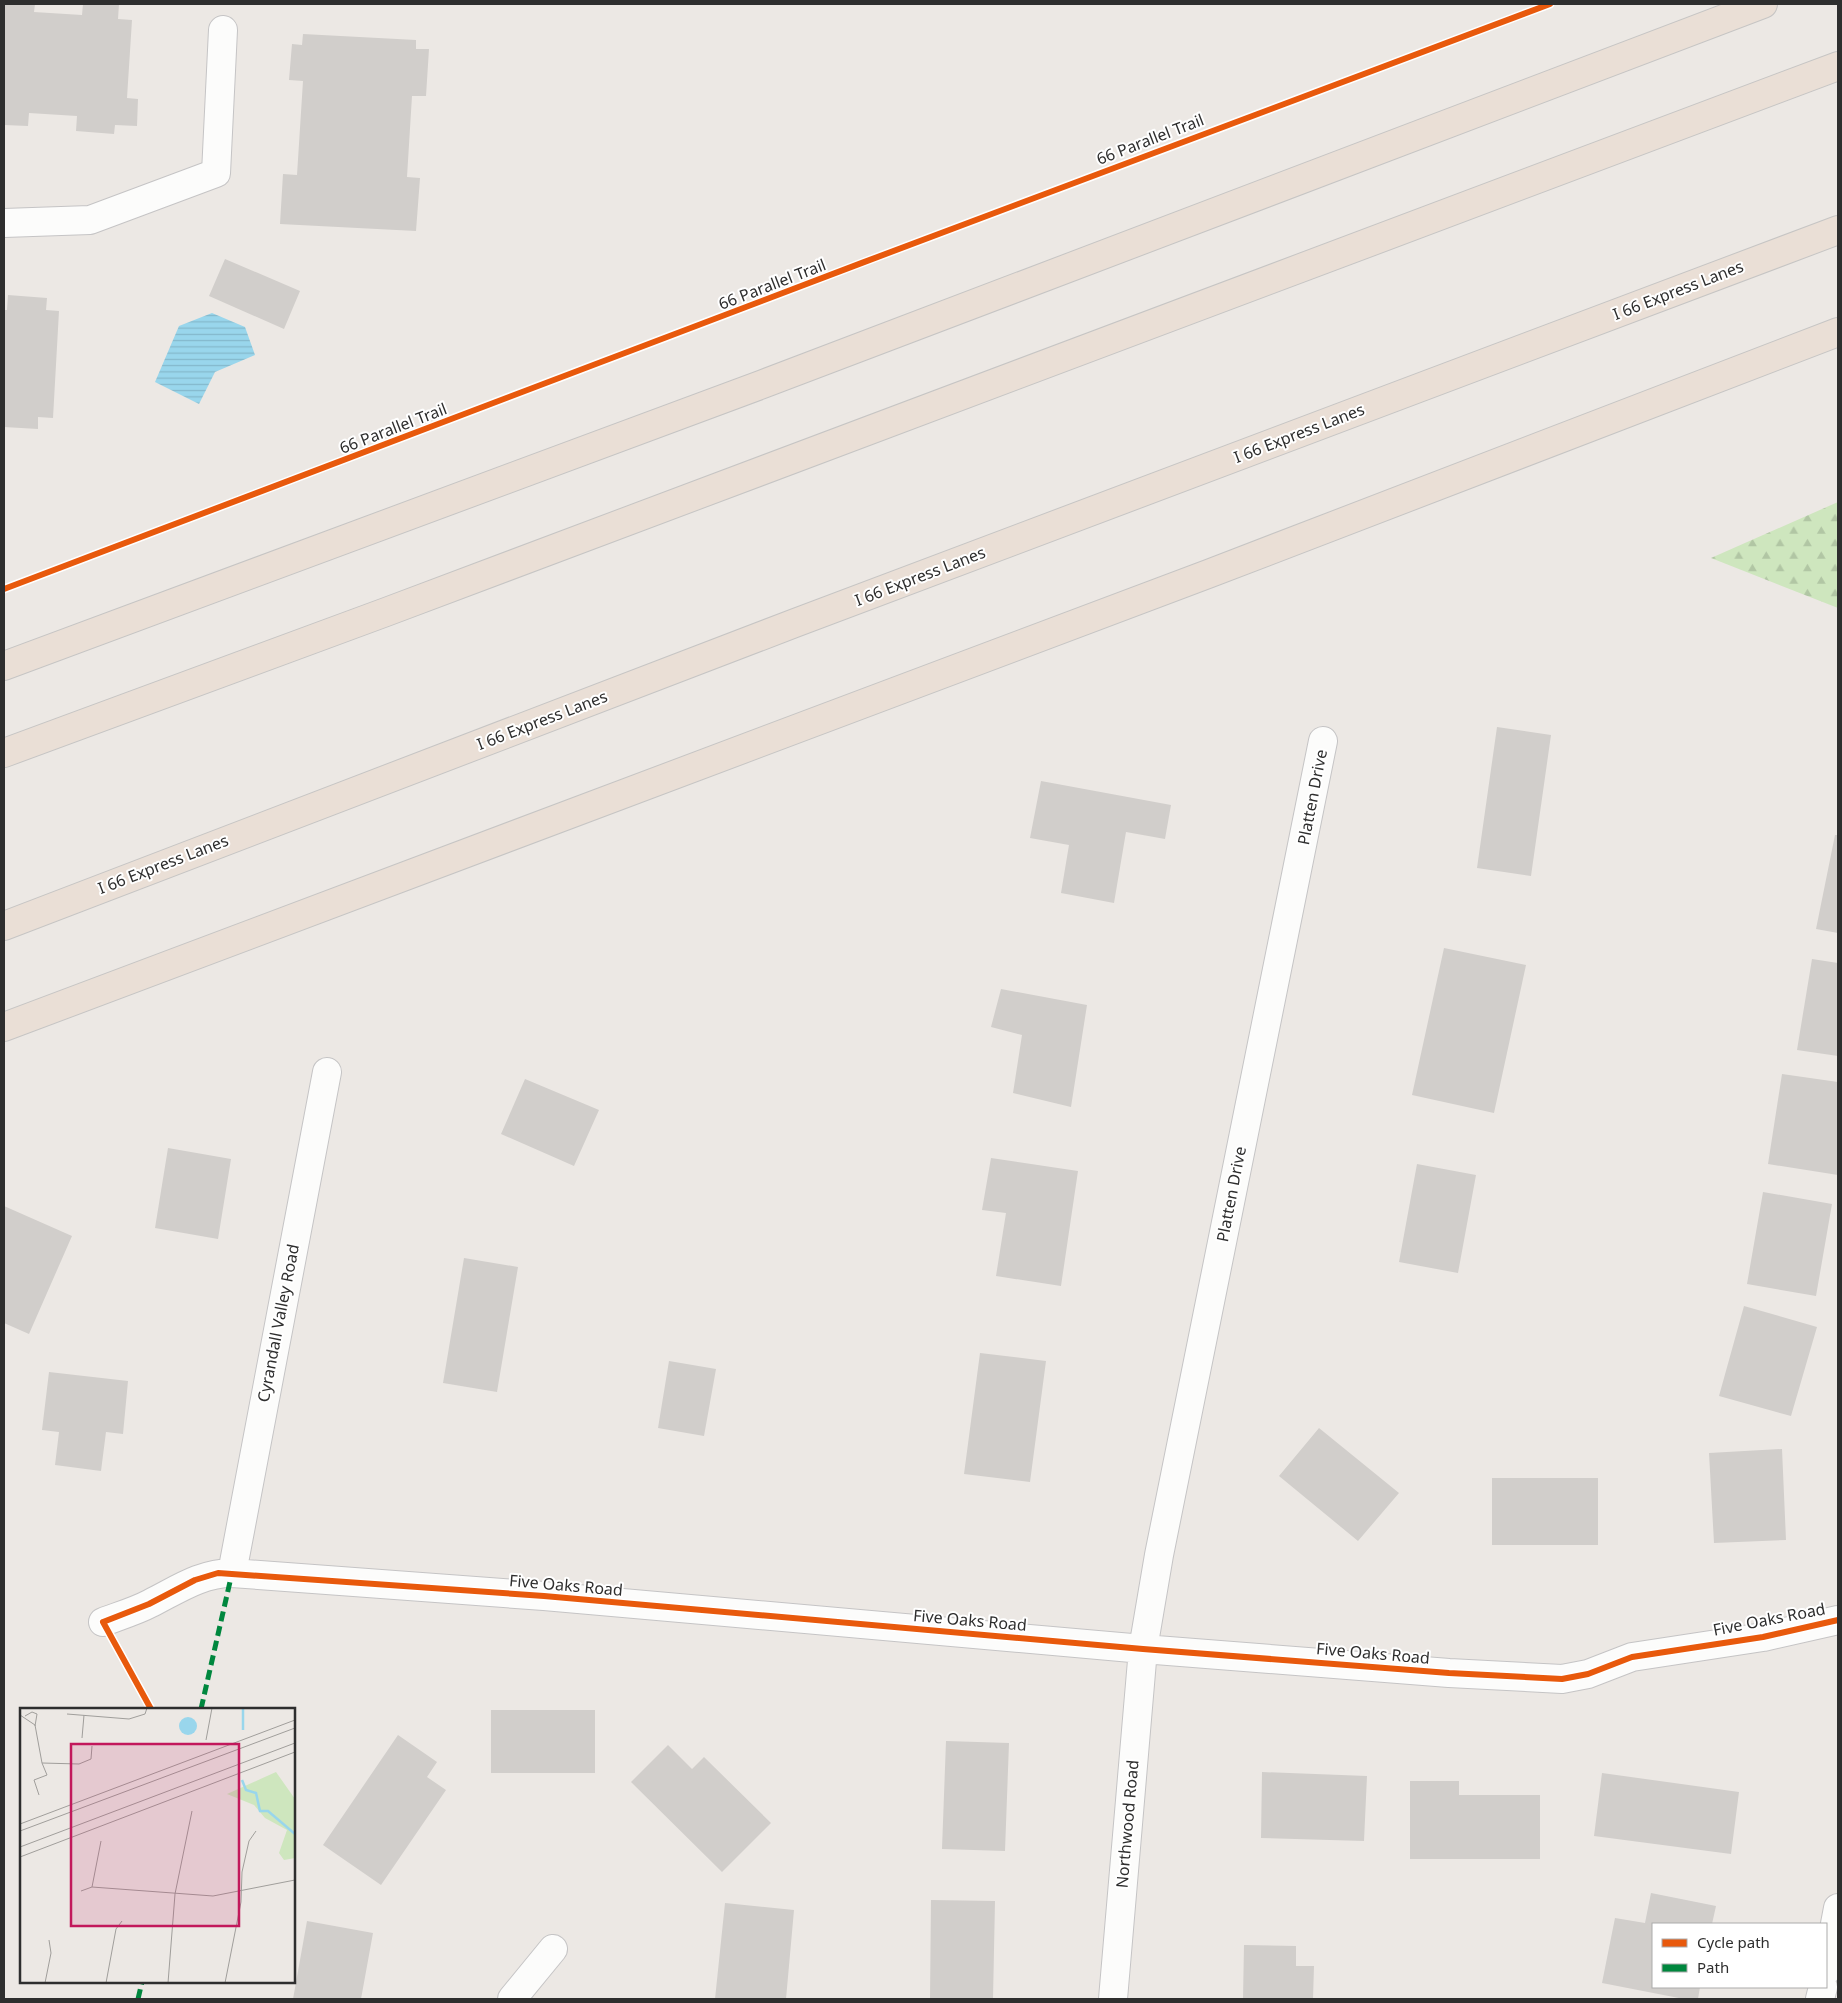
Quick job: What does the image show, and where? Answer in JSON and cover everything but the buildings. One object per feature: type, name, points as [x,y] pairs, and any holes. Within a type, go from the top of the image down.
[{"type":"highway","points":[[4,666],[763,384],[1763,4]]},
{"type":"highway","points":[[4,754],[1838,66]]},
{"type":"highway","name":"I 66 Express Lanes","points":[[4,926],[786,626],[1838,230]]},
{"type":"highway","points":[[4,1027],[1208,574],[1838,332]]},
{"type":"street","points":[[4,223],[90,220],[216,173],[223,30]]},
{"type":"street","name":"Platten Drive","points":[[1144,1649],[1159,1555],[1323,741]]},
{"type":"street","name":"Cyrandall Valley Road","points":[[232,1573],[327,1072]]},
{"type":"street","name":"Five Oaks Road","points":[[103,1622],[149,1604],[196,1580],[218,1573],[232,1573],[544,1596],[1144,1649],[1450,1673],[1562,1679],[1588,1674],[1632,1657],[1763,1636],[1838,1620]]},
{"type":"street","name":"Northwood Road","points":[[1113,1999],[1144,1649]]},
{"type":"street","points":[[1827,1966],[1838,1908]]},
{"type":"street","points":[[512,1999],[553,1949]]},
{"type":"green space","points":[[1838,502],[1838,608],[1711,558]]},
{"type":"water","points":[[212,313],[245,327],[255,355],[215,372],[199,404],[155,382],[179,326]]},
{"type":"marked path","points":[[201,1708],[232,1573]]},
{"type":"marked path","points":[[138,1999],[142,1983]]},
{"type":"cycle path","name":"66 Parallel Trail","points":[[4,589],[1550,4]]},
{"type":"cycle path","points":[[150,1708],[103,1622],[149,1604],[195,1580],[218,1573],[544,1596],[1143,1649],[1449,1673],[1562,1679],[1588,1674],[1632,1657],[1763,1637],[1838,1620]]}]
